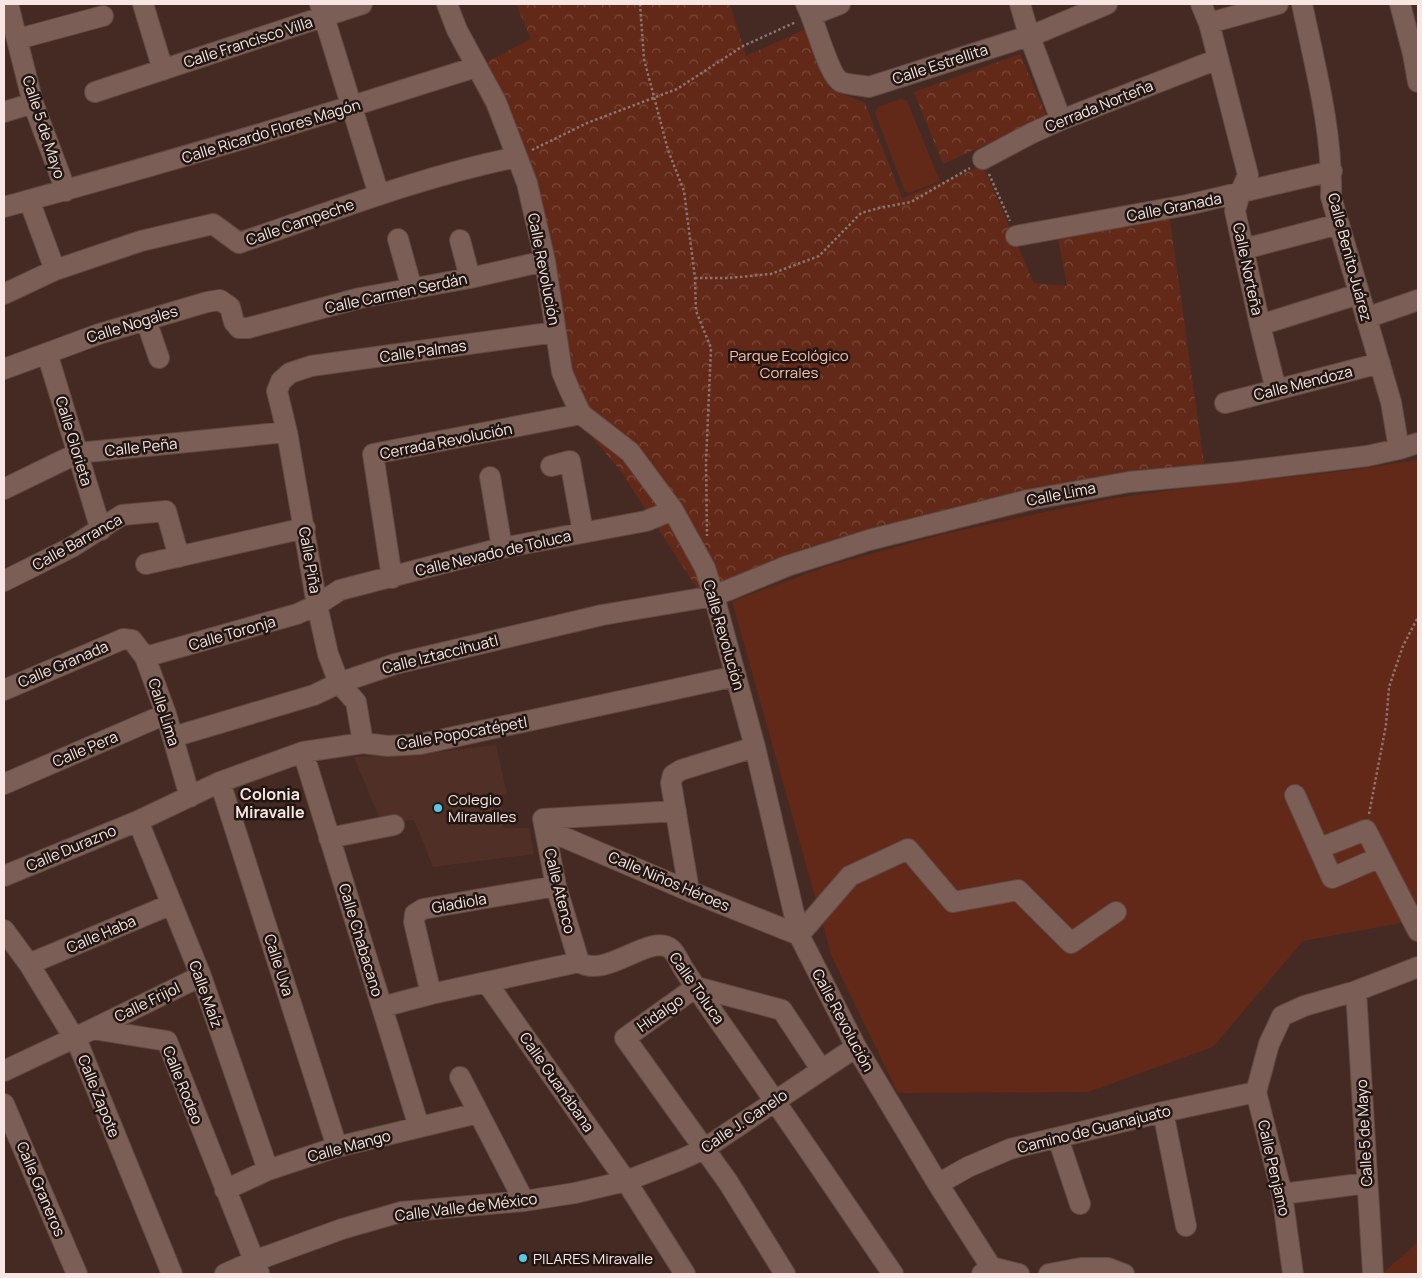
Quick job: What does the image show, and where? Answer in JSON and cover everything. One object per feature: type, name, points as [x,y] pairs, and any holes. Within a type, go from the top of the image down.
[{"type":"street","name":"Calle 5 de Mayo","points":[[8,4],[33,103],[66,191]]},
{"type":"street","points":[[143,4],[163,70]]},
{"type":"street","name":"Calle Francisco Villa","points":[[95,92],[163,70],[322,10],[362,4]]},
{"type":"street","name":"Calle Revolución","points":[[447,4],[476,67],[496,102],[527,183],[544,261],[562,372],[581,414],[630,452],[673,510],[705,568],[755,747],[799,935],[856,1047],[938,1184],[987,1271]]},
{"type":"street","points":[[809,9],[840,4]]},
{"type":"street","points":[[1020,4],[1029,36],[1061,120]]},
{"type":"street","name":"Calle Estrellita","points":[[809,9],[831,70],[840,81],[869,87],[1029,36],[1107,4]]},
{"type":"street","name":"Calle Norteña","points":[[1201,4],[1209,23],[1236,121],[1248,175],[1235,211],[1276,390]]},
{"type":"street","points":[[1209,23],[1278,4]]},
{"type":"street","name":"Calle Benito Juárez","points":[[1302,4],[1320,92],[1332,171],[1331,197],[1391,402],[1399,449]]},
{"type":"street","points":[[1400,4],[1416,53],[1418,82]]},
{"type":"street","points":[[322,10],[379,195]]},
{"type":"street","points":[[18,39],[103,16]]},
{"type":"street","name":"Cerrada Norteña","points":[[983,160],[1032,133],[1061,120],[1218,59]]},
{"type":"street","name":"Calle Ricardo Flores Magón","points":[[4,207],[66,191],[353,107],[476,67]]},
{"type":"street","points":[[4,112],[33,103]]},
{"type":"street","name":"Calle Campeche","points":[[4,294],[54,270],[141,240],[213,224],[239,243],[379,195],[476,165],[517,157]]},
{"type":"street","name":"Calle Granada","points":[[1016,236],[1187,205],[1332,171]]},
{"type":"street","points":[[29,200],[54,270]]},
{"type":"street","points":[[1244,249],[1338,224]]},
{"type":"street","points":[[398,239],[412,289]]},
{"type":"street","points":[[460,240],[470,278]]},
{"type":"street","name":"Calle Carmen Serdán","points":[[248,328],[360,298],[470,278],[544,261]]},
{"type":"street","points":[[1260,325],[1359,294]]},
{"type":"street","name":"Calle Nogales","points":[[4,369],[99,334],[207,302],[220,300],[230,307],[234,322],[239,328],[248,328]]},
{"type":"street","points":[[1366,318],[1418,300]]},
{"type":"street","points":[[146,320],[158,358]]},
{"type":"street","name":"Calle Palmas","points":[[290,374],[312,366],[556,332]]},
{"type":"street","name":"Calle Glorieta","points":[[47,353],[101,530]]},
{"type":"street","name":"Calle Mendoza","points":[[1225,404],[1380,364]]},
{"type":"street","name":"Calle Piña","points":[[290,374],[281,381],[277,391],[287,432],[305,528],[317,605],[328,654],[339,683],[356,702],[362,744]]},
{"type":"street","name":"Cerrada Revolución","points":[[392,578],[373,454],[581,414]]},
{"type":"street","name":"Calle Peña","points":[[4,489],[78,453],[287,432]]},
{"type":"street","name":"Calle Lima","points":[[714,596],[787,566],[869,540],[1028,500],[1129,482],[1367,456],[1418,443]]},
{"type":"street","points":[[551,466],[570,461],[583,532]]},
{"type":"street","points":[[490,477],[502,548]]},
{"type":"street","name":"Calle Nevado de Toluca","points":[[317,605],[340,590],[502,548],[646,521],[673,510]]},
{"type":"street","name":"Calle Barranca","points":[[4,581],[72,547],[122,515],[166,511],[179,557]]},
{"type":"street","points":[[146,564],[305,528]]},
{"type":"street","name":"Calle Iztaccíhuatl","points":[[173,737],[314,694],[339,683],[394,664],[602,615],[714,596]]},
{"type":"street","name":"Calle Toronja","points":[[145,658],[297,614],[317,605]]},
{"type":"street","name":"Calle Granada","points":[[4,690],[123,639]]},
{"type":"street","name":"Calle Lima","points":[[123,639],[132,640],[145,658],[166,714],[190,797]]},
{"type":"street","name":"Calle Popocatépetl","points":[[138,821],[220,782],[303,752],[362,744],[388,746],[421,744],[736,676]]},
{"type":"street","name":"Calle Pera","points":[[4,784],[166,714]]},
{"type":"street","points":[[689,891],[671,782],[673,775],[681,770],[755,747]]},
{"type":"street","name":"Calle Chabacano","points":[[303,752],[419,1127]]},
{"type":"street","name":"Calle Uva","points":[[220,782],[337,1147]]},
{"type":"street","points":[[1295,795],[1332,878],[1380,856]]},
{"type":"street","points":[[543,819],[676,811]]},
{"type":"street","name":"Calle Niños Héroes","points":[[543,819],[562,836],[689,891],[799,935]]},
{"type":"street","name":"Calle Atenco","points":[[543,819],[556,886],[579,962]]},
{"type":"street","name":"Calle Durazno","points":[[4,876],[138,821]]},
{"type":"street","name":"Calle Maíz","points":[[138,821],[201,976],[268,1170]]},
{"type":"street","points":[[330,838],[394,825]]},
{"type":"street","points":[[1320,848],[1366,830],[1418,931]]},
{"type":"street","points":[[799,935],[850,876],[908,849],[953,902],[1018,890],[1071,943],[1116,912]]},
{"type":"street","name":"Gladiola","points":[[431,994],[414,922],[415,914],[423,909],[556,886]]},
{"type":"street","name":"Calle Haba","points":[[29,964],[172,904]]},
{"type":"street","name":"Calle Zapote","points":[[4,930],[29,964],[79,1046],[172,1274]]},
{"type":"street","name":"Calle Toluca","points":[[382,1007],[431,994],[579,962],[586,967],[599,967],[634,952],[660,944],[671,949],[893,1274]]},
{"type":"street","points":[[1256,1092],[1269,1044],[1282,1016],[1304,1006],[1356,992],[1418,967]]},
{"type":"street","name":"Calle Frijol","points":[[93,1028],[201,976]]},
{"type":"street","name":"Calle Guanábana","points":[[488,983],[626,1182],[685,1274]]},
{"type":"street","points":[[696,988],[782,1010],[821,1069]]},
{"type":"street","name":"Hidalgo","points":[[696,988],[625,1038],[704,1149]]},
{"type":"street","name":"Calle 5 de Mayo","points":[[1356,992],[1373,1274]]},
{"type":"street","points":[[4,1071],[93,1028]]},
{"type":"street","name":"Calle Rodeo","points":[[93,1028],[167,1041],[257,1268]]},
{"type":"street","name":"Calle J. Canelo","points":[[626,1182],[704,1149],[856,1047]]},
{"type":"street","points":[[460,1077],[524,1201]]},
{"type":"street","name":"Camino de Guanajuato","points":[[938,1184],[968,1167],[1010,1149],[1163,1112],[1256,1092]]},
{"type":"street","name":"Calle Penjamo","points":[[1256,1092],[1282,1194],[1293,1274]]},
{"type":"street","name":"Calle Graneros","points":[[4,1104],[77,1274]]},
{"type":"street","points":[[1163,1112],[1186,1226]]},
{"type":"street","name":"Calle Mango","points":[[225,1190],[268,1170],[337,1147],[478,1113]]},
{"type":"street","points":[[1058,1138],[1080,1204]]},
{"type":"street","points":[[704,1149],[728,1182],[785,1274]]},
{"type":"street","name":"Calle Valle de México","points":[[225,1274],[257,1268],[342,1229],[401,1212],[524,1201],[626,1182]]},
{"type":"street","points":[[1282,1194],[1367,1183]]},
{"type":"street","points":[[1049,1274],[1081,1268],[1108,1268],[1124,1274]]},
{"type":"street","points":[[987,1271],[1019,1274]]},
{"type":"path","points":[[640,4],[644,59],[668,150],[684,191],[695,278],[696,311],[711,348],[706,462],[707,539]]},
{"type":"path","points":[[517,157],[587,123],[656,99],[677,89],[743,46],[809,9]]},
{"type":"path","points":[[695,278],[728,278],[771,274],[820,256],[861,213],[912,202],[983,160],[1016,236]]},
{"type":"path","points":[[1366,830],[1386,725],[1389,687],[1403,646],[1418,617]]},
{"type":"shaded area","name":"Colegio Miravalles","points":[[496,745],[507,794],[501,795],[503,828],[529,828],[534,854],[433,867],[414,820],[381,822],[354,757],[417,755]]},
{"type":"green space","name":"Parque Ecológico Corrales","points":[[516,4],[730,4],[746,56],[806,29],[829,88],[865,103],[902,198],[983,166],[1034,283],[1067,286],[1057,233],[1169,213],[1207,485],[1105,493],[800,568],[706,602],[620,470],[574,416],[513,164],[468,72],[531,39]]},
{"type":"green space","points":[[1020,54],[1047,117],[943,164],[914,92]]},
{"type":"green space","points":[[901,99],[907,101],[940,181],[909,193],[905,192],[875,113],[878,107]]},
{"type":"green space","points":[[1418,460],[1418,920],[1303,941],[1213,1047],[1088,1092],[898,1093],[832,957],[732,601],[834,564],[944,534],[1045,512],[1109,499],[1207,485],[1346,471]]},
{"type":"green space","points":[[1418,1242],[1418,1274],[1382,1274]]},
{"type":"place","name":"Colegio Miravalles","points":[[438,808]]},
{"type":"place","name":"PILARES Miravalle","points":[[523,1258]]},
{"type":"district","name":"Colonia Miravalle","points":[[270,803]]}]
